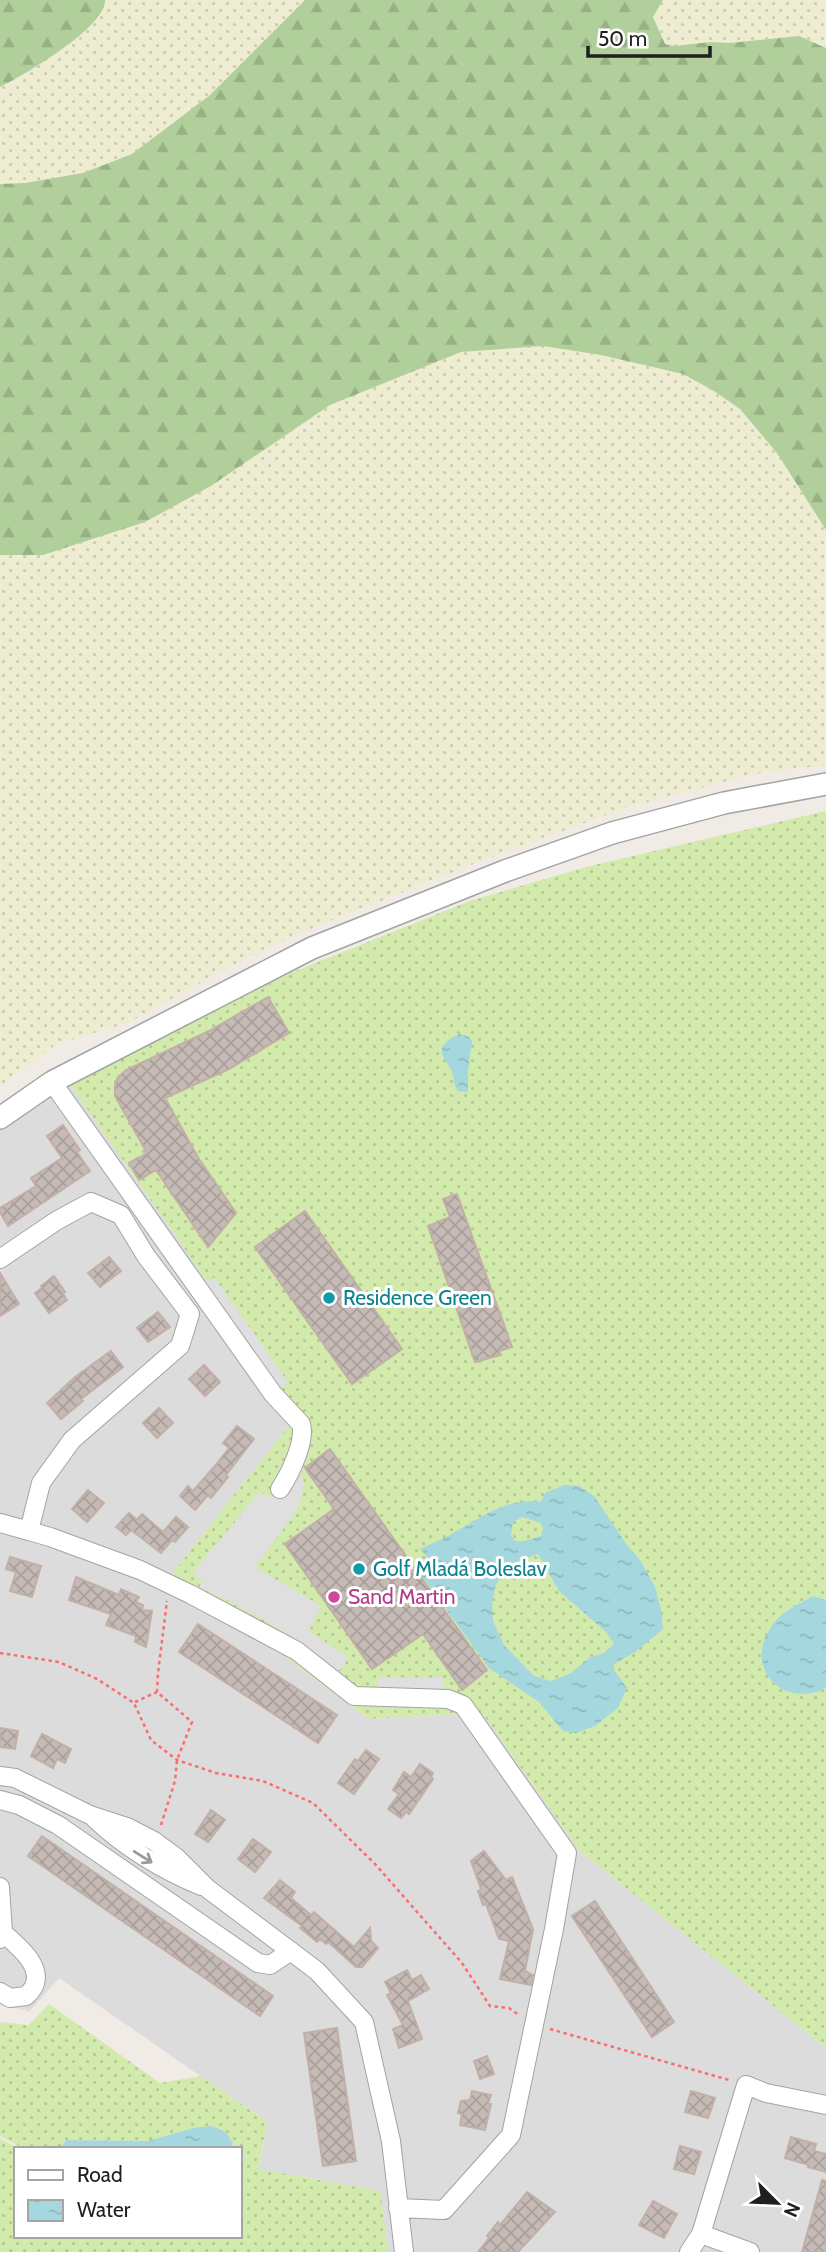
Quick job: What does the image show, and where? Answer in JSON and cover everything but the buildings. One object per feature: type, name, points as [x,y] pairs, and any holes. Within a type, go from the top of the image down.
[{"type":"street","points":[[0,1118],[52,1082],[312,948],[505,871],[612,833],[724,803],[826,784]]},
{"type":"street","points":[[52,1082],[273,1394],[301,1424],[302,1440],[288,1478],[280,1489]]},
{"type":"street","points":[[0,1259],[56,1221],[91,1202],[121,1215],[146,1256],[190,1314],[180,1346],[72,1440],[41,1483],[29,1531]]},
{"type":"street","points":[[0,1523],[50,1537],[170,1584],[296,1651],[354,1696],[448,1699],[463,1705],[567,1853],[511,2135],[444,2210],[398,2208]]},
{"type":"street","points":[[0,1776],[15,1778],[90,1815],[127,1827],[153,1841],[177,1858],[208,1889],[317,1971],[364,2022],[391,2141],[404,2252]]},
{"type":"street","points":[[0,1800],[19,1805],[58,1825],[258,1963],[270,1965],[291,1951]]},
{"type":"street","points":[[90,1815],[119,1841],[144,1858],[208,1889]]},
{"type":"street","points":[[0,1887],[2,1936],[22,1948],[37,1975],[34,1987],[26,1996],[10,1998],[0,1992]]},
{"type":"street","points":[[689,2252],[701,2234],[746,2085],[766,2093],[826,2105]]},
{"type":"street","points":[[701,2234],[750,2252]]},
{"type":"path","points":[[157,1692],[170,1584]]},
{"type":"path","points":[[0,1653],[59,1662],[97,1679],[134,1703],[151,1740],[177,1760],[216,1773],[263,1781],[313,1803],[375,1864],[462,1963],[490,2006],[509,2008],[534,2025],[746,2085]]},
{"type":"path","points":[[134,1703],[157,1692]]},
{"type":"path","points":[[153,1841],[163,1821],[175,1781],[177,1760],[192,1722],[157,1692]]},
{"type":"shaded area","points":[[105,0],[305,0],[210,95],[132,154],[83,173],[25,183],[0,184],[0,87],[26,75],[105,7]]},
{"type":"shaded area","points":[[663,0],[826,0],[826,48],[799,36],[729,43],[674,46],[665,44],[653,17]]},
{"type":"shaded area","points":[[543,346],[601,355],[683,374],[740,409],[777,453],[826,530],[826,765],[754,774],[625,808],[476,863],[293,936],[220,972],[128,1023],[57,1044],[0,1086],[0,555],[43,555],[211,486],[330,405],[461,352]]},
{"type":"shaded area","points":[[69,1083],[299,1413],[160,1589],[268,1644],[369,1719],[482,1713],[580,1851],[826,2048],[826,2252],[380,2252],[387,2249],[380,2191],[258,2169],[267,2122],[59,1978],[29,2012],[0,2003],[0,1118]]},
{"type":"shaded area","points":[[214,1277],[288,1382],[279,1389],[204,1284]]},
{"type":"shaded area","points":[[296,1468],[304,1481],[301,1501],[255,1567],[321,1606],[309,1631],[349,1658],[339,1671],[285,1632],[199,1587],[203,1581],[193,1573],[260,1491],[269,1498],[281,1477]]},
{"type":"shaded area","points":[[378,1677],[444,1678],[444,1691],[378,1691]]},
{"type":"green space","points":[[0,0],[105,0],[102,11],[79,36],[0,87]]},
{"type":"green space","points":[[305,0],[663,0],[653,17],[665,44],[674,46],[729,43],[799,36],[826,48],[826,530],[777,453],[740,409],[714,391],[683,374],[601,355],[543,346],[461,352],[330,405],[211,486],[145,522],[43,555],[0,555],[0,184],[25,183],[83,173],[132,154],[210,95]]},
{"type":"green space","name":"Golf Mladá Boleslav","points":[[826,811],[826,1600],[813,1596],[781,1615],[764,1640],[762,1656],[765,1669],[782,1689],[810,1693],[826,1688],[826,2048],[580,1851],[482,1713],[369,1719],[268,1644],[160,1589],[299,1413],[69,1083],[293,972],[470,901],[586,867]]},
{"type":"green space","points":[[49,2004],[160,2083],[201,2076],[267,2122],[258,2169],[380,2191],[388,2250],[0,2252],[0,2139],[16,2147],[14,2238],[242,2238],[242,2147],[232,2147],[233,2143],[226,2132],[211,2127],[193,2128],[149,2141],[66,2140],[61,2147],[21,2147],[0,2136],[0,2022],[29,2025]]},
{"type":"water","points":[[459,1034],[472,1041],[468,1092],[458,1091],[442,1053],[444,1044]]},
{"type":"water","points":[[564,1485],[579,1486],[594,1496],[640,1560],[655,1587],[661,1610],[663,1629],[635,1652],[614,1664],[614,1670],[627,1688],[618,1708],[595,1726],[576,1733],[563,1731],[539,1702],[489,1668],[419,1572],[431,1562],[420,1549],[505,1506],[528,1501],[541,1502],[545,1493]],"holes":[[[522,1517],[541,1523],[541,1536],[515,1541],[511,1535],[513,1522]],[[538,1554],[559,1591],[606,1632],[614,1644],[604,1653],[589,1658],[571,1673],[551,1681],[534,1676],[504,1645],[493,1621],[492,1602],[501,1574],[511,1564]]]},
{"type":"water","points":[[813,1596],[826,1600],[826,1688],[810,1693],[795,1693],[782,1689],[771,1680],[764,1669],[764,1640],[781,1615]]},
{"type":"water","points":[[211,2126],[226,2132],[233,2143],[232,2147],[61,2147],[66,2140],[148,2141],[193,2128]]},
{"type":"place","name":"Residence Green","points":[[329,1298]]},
{"type":"place","name":"Golf Mladá Boleslav","points":[[359,1569]]},
{"type":"place","name":"Sand Martin","points":[[334,1597]]}]
